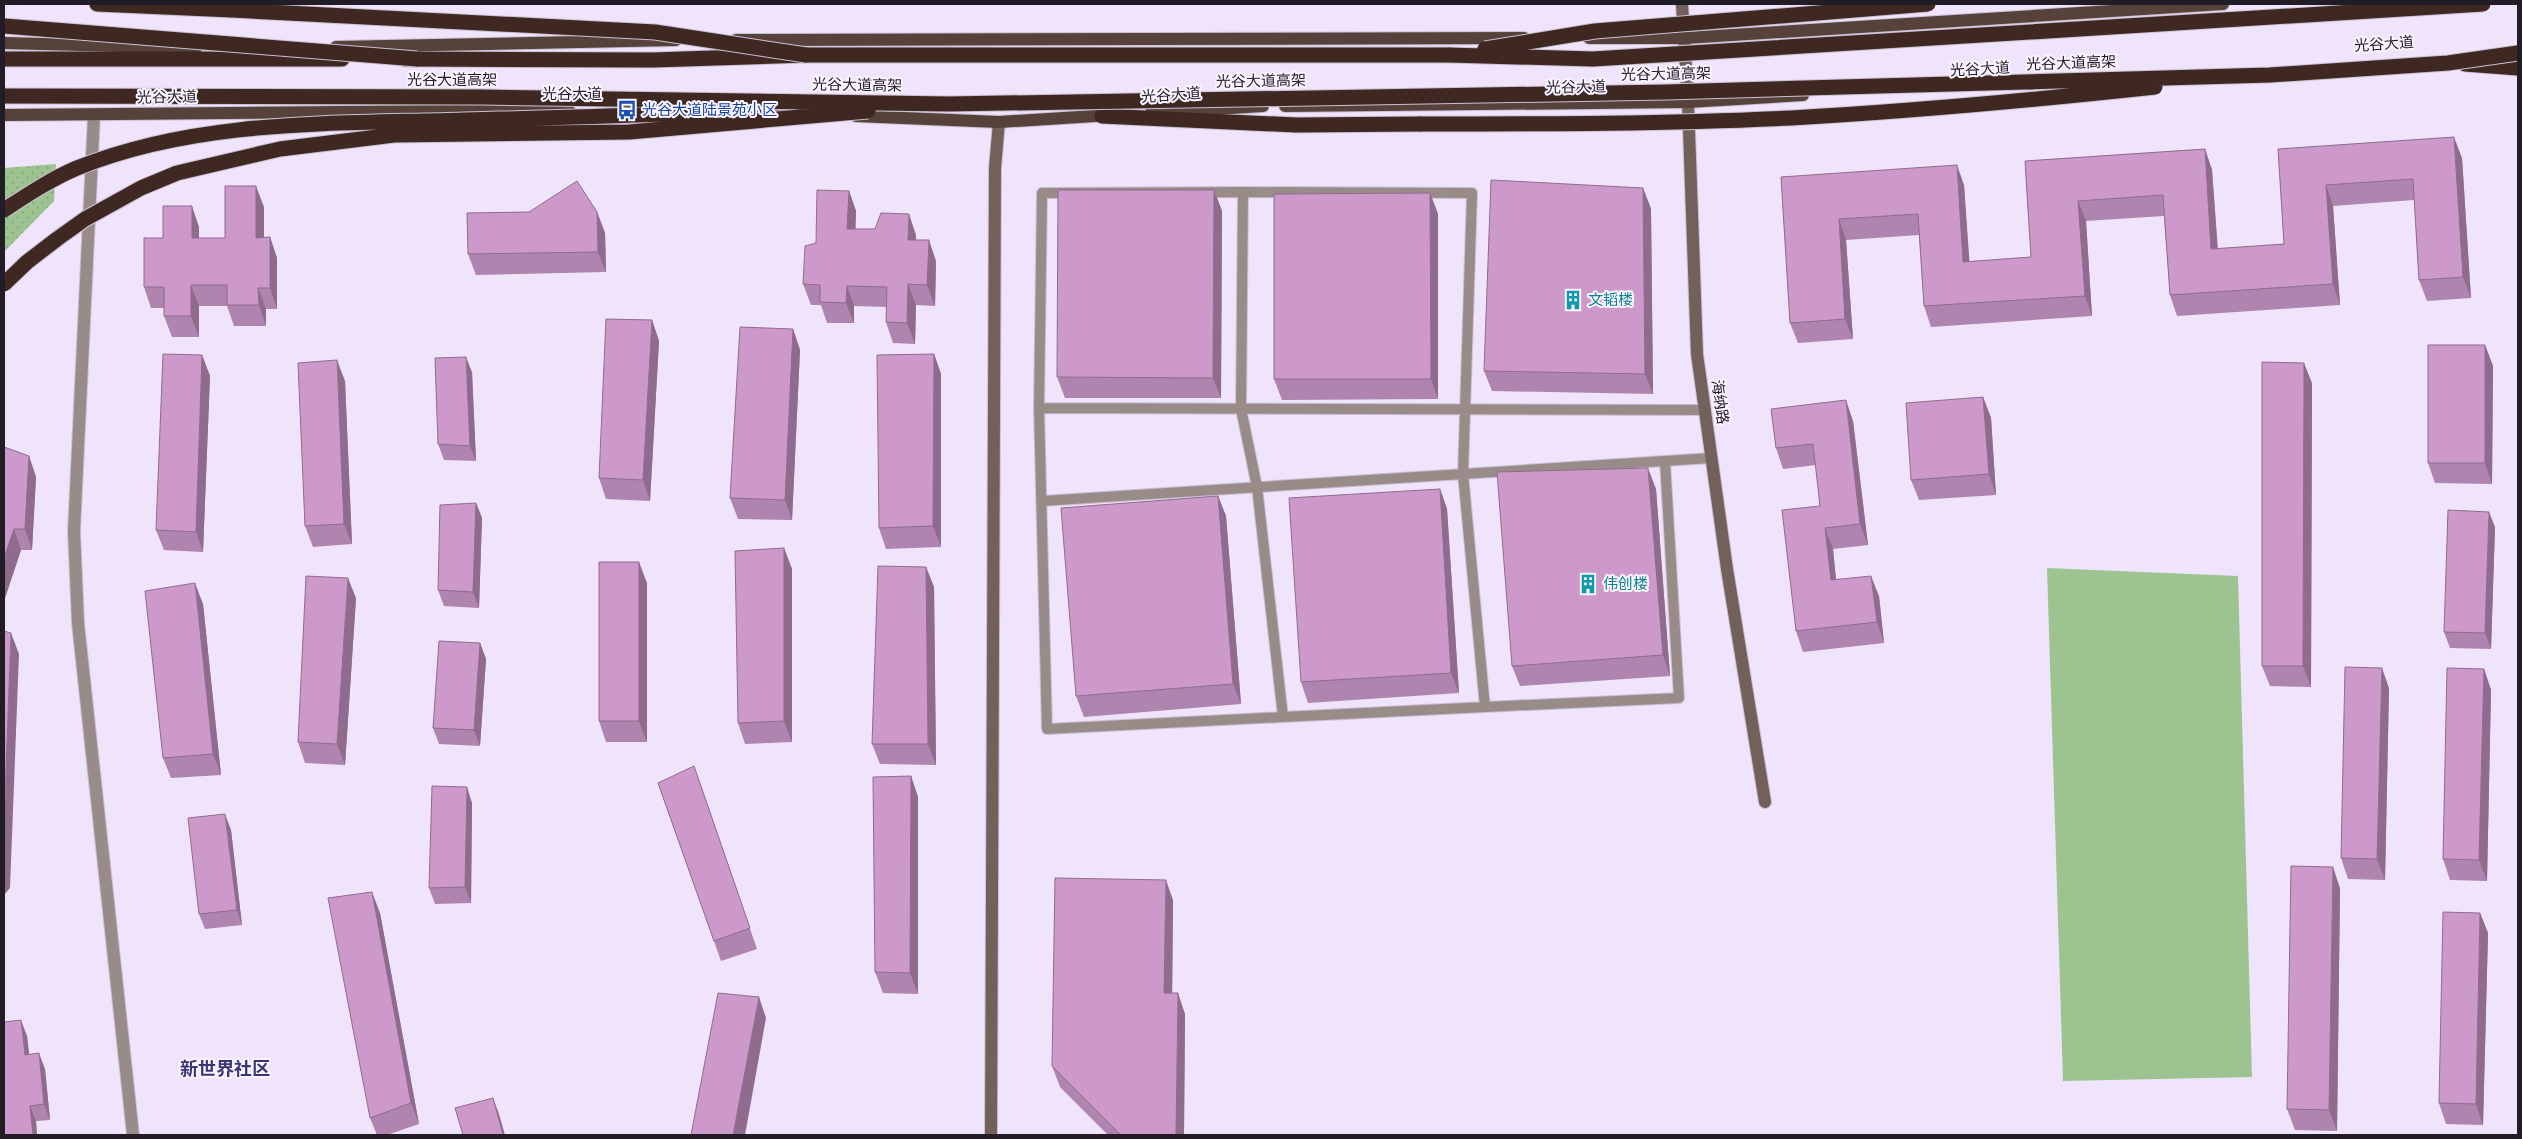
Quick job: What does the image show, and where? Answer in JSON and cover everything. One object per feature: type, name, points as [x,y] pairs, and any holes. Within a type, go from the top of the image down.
[{"type":"highway","points":[[97,4],[655,32],[806,54]]},
{"type":"highway","points":[[1449,55],[1595,31],[1928,4]]},
{"type":"highway","points":[[2386,11],[2414,4]]},
{"type":"highway","name":"光谷大道高架","points":[[4,59],[653,60],[806,54],[1449,55],[1593,59],[2483,4]]},
{"type":"highway","points":[[4,26],[418,59]]},
{"type":"highway","name":"光谷大道高架","points":[[4,96],[482,97],[949,104],[1667,92],[2270,75],[2448,63],[2518,52]]},
{"type":"highway","points":[[2448,63],[2518,68]]},
{"type":"highway","points":[[1102,116],[1296,125],[1569,124],[1790,118],[2032,101],[2270,75]]},
{"type":"highway","points":[[4,210],[75,169],[116,154],[179,139],[226,132],[390,122],[949,104]]},
{"type":"highway","points":[[4,284],[57,238],[141,188],[177,173],[280,149],[394,135],[629,132],[949,104]]},
{"type":"main road","points":[[4,43],[226,49],[795,39],[1685,38],[2223,4]]},
{"type":"main road","name":"光谷大道","points":[[4,115],[627,110],[738,112],[999,122],[1261,106],[1688,102],[2134,77],[2518,52]]},
{"type":"street","name":"海纳路","points":[[1682,4],[1688,102],[1697,354],[1711,458],[1764,802]]},
{"type":"street","points":[[94,115],[74,531],[78,623],[133,1135]]},
{"type":"street","points":[[992,1135],[995,168],[999,122]]},
{"type":"lane","points":[[1243,192],[1242,409],[1257,487],[1283,717]]},
{"type":"lane","points":[[1485,707],[1463,474],[1472,193],[1042,193],[1039,408],[1048,729],[1679,698],[1666,461]]},
{"type":"lane","points":[[1039,408],[1705,410]]},
{"type":"lane","points":[[1042,501],[1711,458]]},
{"type":"green space","points":[[56,164],[54,201],[4,252],[4,168]]},
{"type":"green space","points":[[2047,568],[2238,576],[2252,1077],[2063,1081]]},
{"type":"building","points":[[2454,137],[2463,277],[2419,280],[2413,179],[2326,185],[2333,284],[2170,295],[2163,195],[2078,201],[2085,296],[1924,306],[1918,214],[1839,219],[1845,319],[1790,323],[1781,177],[1957,165],[1963,262],[2031,257],[2025,161],[2205,149],[2211,249],[2284,244],[2278,149]]},
{"type":"building","name":"文韬楼","points":[[1491,180],[1643,188],[1645,374],[1484,371]]},
{"type":"building","points":[[577,181],[597,212],[598,252],[468,254],[467,213],[529,212]]},
{"type":"building","points":[[225,186],[256,186],[256,238],[270,237],[270,288],[258,288],[259,305],[227,305],[227,285],[191,285],[191,316],[164,316],[164,287],[144,287],[144,238],[163,238],[163,206],[192,206],[192,238],[225,238]]},
{"type":"building","points":[[817,190],[849,191],[847,229],[875,229],[881,213],[909,214],[908,240],[929,240],[927,285],[908,284],[907,323],[886,322],[887,287],[847,286],[846,303],[820,302],[820,285],[803,284],[805,246],[816,243]]},
{"type":"building","points":[[1058,190],[1214,190],[1213,378],[1057,377]]},
{"type":"building","points":[[1430,193],[1431,379],[1274,379],[1274,194]]},
{"type":"building","points":[[606,319],[652,320],[643,480],[599,478]]},
{"type":"building","points":[[740,327],[793,329],[785,500],[730,498]]},
{"type":"building","points":[[2428,345],[2485,345],[2485,463],[2428,463]]},
{"type":"building","points":[[163,354],[202,355],[196,532],[156,530]]},
{"type":"building","points":[[934,354],[933,526],[879,528],[877,355]]},
{"type":"building","points":[[466,357],[470,446],[438,444],[435,358]]},
{"type":"building","points":[[337,360],[344,524],[305,526],[298,363]]},
{"type":"building","points":[[2262,362],[2304,363],[2303,666],[2262,666]]},
{"type":"building","points":[[1983,397],[1989,474],[1911,480],[1906,403]]},
{"type":"building","points":[[1846,400],[1860,524],[1825,528],[1831,580],[1871,576],[1877,622],[1796,631],[1782,510],[1820,506],[1813,444],[1776,448],[1771,409]]},
{"type":"building","points":[[4,447],[29,456],[25,529],[14,529],[4,558]]},
{"type":"building","name":"伟创楼","points":[[1648,468],[1663,655],[1512,666],[1497,472]]},
{"type":"building","points":[[1440,489],[1451,673],[1301,682],[1289,498]]},
{"type":"building","points":[[1218,496],[1233,684],[1076,696],[1061,508]]},
{"type":"building","points":[[476,503],[473,592],[438,590],[440,505]]},
{"type":"building","points":[[2448,510],[2489,512],[2485,633],[2444,632]]},
{"type":"building","points":[[784,548],[784,721],[738,723],[735,551]]},
{"type":"building","points":[[599,562],[639,562],[639,721],[599,721]]},
{"type":"building","points":[[878,566],[926,567],[928,744],[872,744]]},
{"type":"building","points":[[306,576],[348,578],[337,744],[298,742]]},
{"type":"building","points":[[195,583],[213,754],[163,758],[145,591]]},
{"type":"building","points":[[4,631],[11,633],[4,827]]},
{"type":"building","points":[[439,641],[480,643],[474,730],[433,728]]},
{"type":"building","points":[[2345,667],[2382,668],[2377,859],[2341,858]]},
{"type":"building","points":[[2447,668],[2484,669],[2479,860],[2443,859]]},
{"type":"building","points":[[694,766],[750,928],[714,941],[658,783]]},
{"type":"building","points":[[911,776],[910,973],[875,972],[873,777]]},
{"type":"building","points":[[432,786],[467,787],[465,887],[429,888]]},
{"type":"building","points":[[225,814],[237,910],[199,914],[188,818]]},
{"type":"building","points":[[2291,866],[2333,867],[2329,1110],[2287,1109]]},
{"type":"building","points":[[1055,878],[1166,880],[1164,993],[1178,993],[1176,1135],[1121,1135],[1052,1066]]},
{"type":"building","points":[[372,892],[411,1103],[370,1118],[328,898]]},
{"type":"building","points":[[2443,912],[2480,913],[2476,1104],[2439,1103]]},
{"type":"building","points":[[718,993],[759,997],[733,1135],[691,1135]]},
{"type":"building","points":[[21,1020],[25,1055],[39,1053],[44,1104],[30,1106],[33,1135],[4,1135],[4,1022]]},
{"type":"building","points":[[493,1098],[503,1135],[463,1135],[455,1108]]},
{"type":"place","name":"光谷大道陆景苑小区","points":[[627,110]]},
{"type":"place","name":"文韬楼","points":[[1573,300]]},
{"type":"place","name":"伟创楼","points":[[1588,584]]},
{"type":"district","name":"新世界社区","points":[[225,1069]]}]
